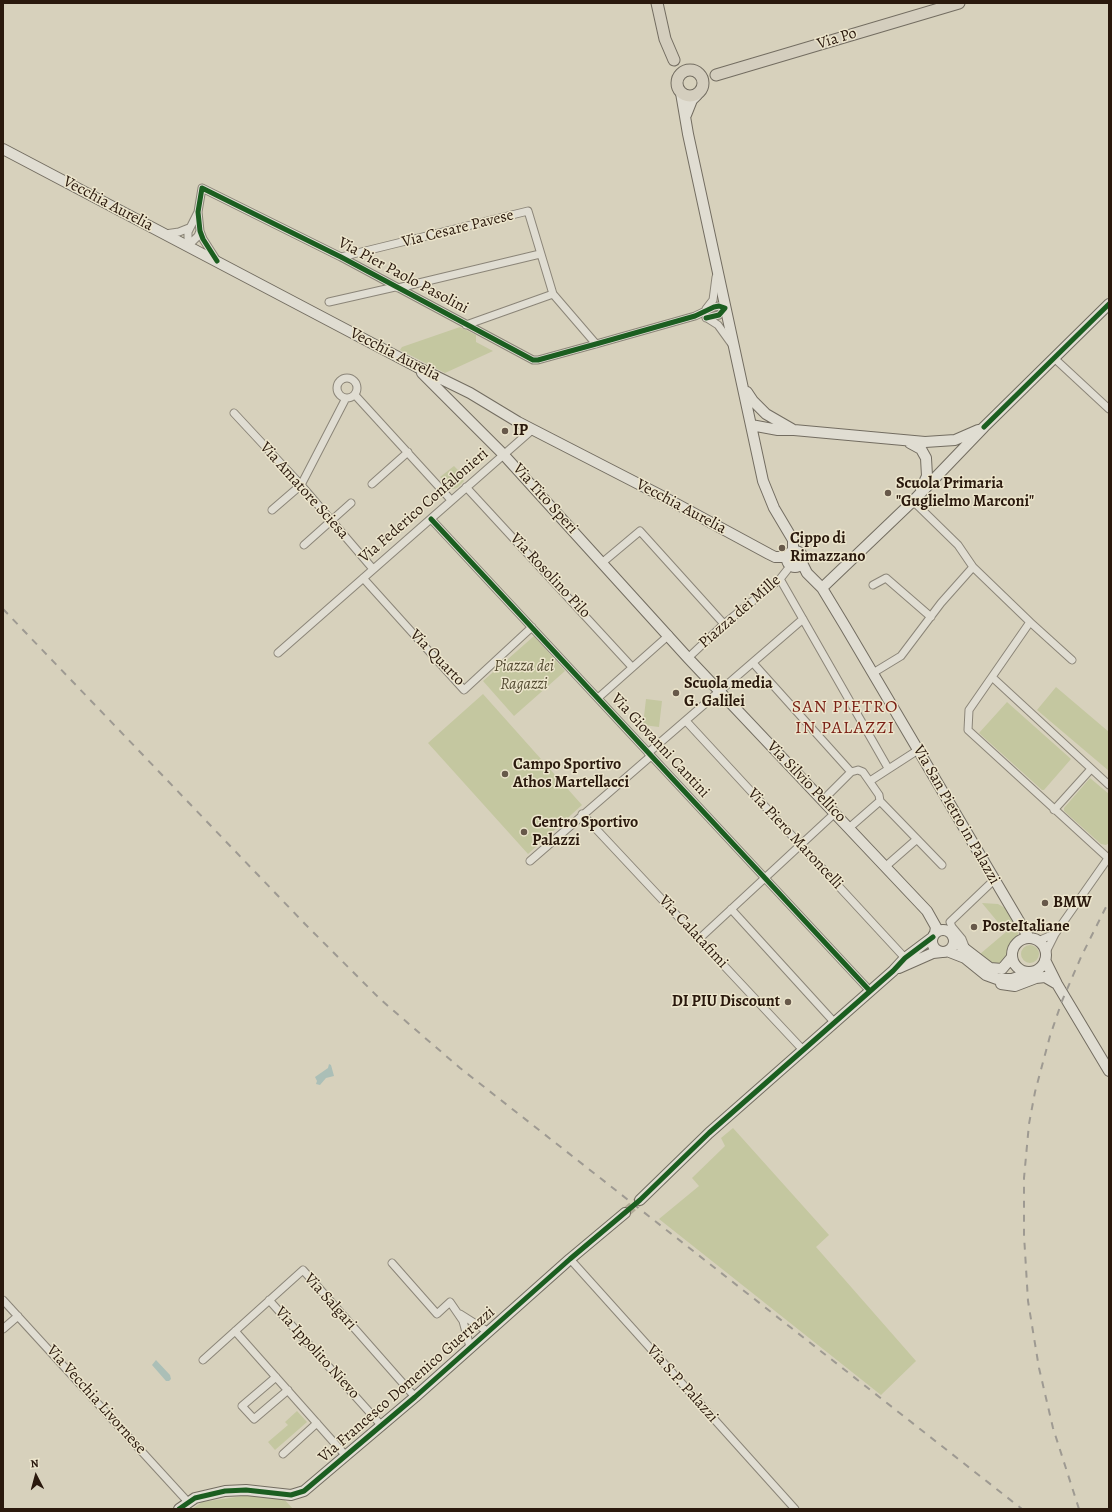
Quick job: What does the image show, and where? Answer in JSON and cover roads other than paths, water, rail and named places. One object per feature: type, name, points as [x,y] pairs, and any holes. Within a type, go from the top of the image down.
[{"type":"main road","points":[[657,3],[665,39],[674,60],[678,79],[677,87],[681,93],[725,308],[767,494],[793,540],[790,558]]},
{"type":"main road","name":"Via Po","points":[[693,71],[716,75],[959,3]]},
{"type":"main road","points":[[674,60],[693,71],[702,79],[700,91],[687,111],[686,121]]},
{"type":"main road","points":[[678,79],[683,73],[693,71]]},
{"type":"main road","name":"Via Po","points":[[700,91],[716,75]]},
{"type":"main road","points":[[681,93],[688,96],[700,91]]},
{"type":"main road","name":"Vecchia Aurelia","points":[[3,149],[470,394],[489,406],[660,495],[769,554],[775,557],[790,558],[797,567],[802,563]]},
{"type":"main road","points":[[790,558],[798,551],[802,554],[804,558],[802,563],[807,573],[822,588],[913,501],[1109,304]]},
{"type":"main road","name":"Via Tito Speri","points":[[417,367],[504,454],[669,635]]},
{"type":"main road","points":[[742,383],[756,405],[775,420],[794,430]]},
{"type":"main road","points":[[460,409],[459,398],[470,394]]},
{"type":"main road","points":[[751,423],[765,419],[775,420]]},
{"type":"main road","points":[[751,423],[778,430],[941,442],[955,440],[984,428]]},
{"type":"main road","points":[[903,440],[921,449],[928,466],[923,486],[913,501]]},
{"type":"main road","name":"Via San Pietro in Palazzi","points":[[822,588],[994,880],[1034,940]]},
{"type":"main road","name":"Via Silvio Pellico","points":[[669,635],[688,658],[927,911],[936,927],[934,935]]},
{"type":"main road","points":[[640,1200],[709,1133],[893,971],[905,958],[934,935],[945,930],[990,968],[995,969],[1002,969],[1012,957],[1014,946],[1018,942],[1034,940],[1045,956],[1057,984],[1109,1071]]},
{"type":"main road","points":[[934,935],[934,946],[944,952],[965,958],[986,975],[1004,985],[1015,986],[1045,977],[1057,984]]},
{"type":"main road","points":[[893,971],[933,953],[944,952],[954,944],[953,937]]},
{"type":"main road","points":[[986,975],[1006,980],[1017,978],[1026,972],[1036,971],[1045,956]]},
{"type":"main road","points":[[1012,957],[1016,967],[1026,972]]},
{"type":"main road","name":"Via Francesco Domenico Guerrazzi","points":[[179,1509],[188,1502],[203,1496],[239,1490],[296,1495],[310,1487],[415,1397],[487,1331],[625,1213]]},
{"type":"street","name":"Via Pier Paolo Pasolini","points":[[198,212],[202,188],[341,257],[533,360],[538,360],[705,314]]},
{"type":"street","name":"Via Cesare Pavese","points":[[341,257],[528,211],[540,254]]},
{"type":"street","points":[[188,246],[189,228],[198,212]]},
{"type":"street","points":[[198,212],[200,231],[203,239],[217,261]]},
{"type":"street","points":[[165,234],[179,232],[189,228]]},
{"type":"street","points":[[188,246],[198,236],[200,231]]},
{"type":"street","points":[[329,302],[540,254],[553,294],[596,344]]},
{"type":"street","points":[[705,314],[713,300],[717,269]]},
{"type":"street","points":[[466,324],[553,294]]},
{"type":"street","points":[[705,314],[719,306],[725,308]]},
{"type":"street","points":[[705,314],[718,325],[734,347]]},
{"type":"street","points":[[1054,358],[1109,409]]},
{"type":"street","points":[[346,398],[340,395],[338,389],[339,383],[344,379],[351,379],[356,383],[357,389],[355,395]]},
{"type":"street","points":[[272,510],[301,485],[346,398],[355,395]]},
{"type":"street","points":[[355,395],[451,500]]},
{"type":"street","name":"Via Amatore Sciesa","points":[[234,413],[301,485],[373,569]]},
{"type":"street","name":"Via Federico Confalonieri","points":[[278,653],[432,519],[451,500],[532,429]]},
{"type":"street","points":[[372,484],[408,452]]},
{"type":"street","name":"Via Rosolino Pilo","points":[[466,487],[632,667]]},
{"type":"street","points":[[913,501],[958,545],[973,567],[1072,660]]},
{"type":"street","points":[[304,544],[351,503]]},
{"type":"street","name":"Via Giovanni Cantini","points":[[432,519],[870,991]]},
{"type":"street","points":[[603,562],[640,531],[724,624]]},
{"type":"street","name":"Piazza dei Mille","points":[[688,658],[724,624],[780,579],[790,558]]},
{"type":"street","points":[[873,674],[901,656],[941,603],[973,567]]},
{"type":"street","name":"Via Quarto","points":[[363,578],[464,690],[532,627]]},
{"type":"street","points":[[873,585],[886,578],[931,617]]},
{"type":"street","points":[[780,579],[888,768]]},
{"type":"street","points":[[530,861],[803,618]]},
{"type":"street","points":[[1030,622],[969,710],[968,730],[1054,810],[1109,857],[1055,934],[1045,956]]},
{"type":"street","points":[[598,698],[669,635]]},
{"type":"street","points":[[753,663],[852,772]]},
{"type":"street","points":[[992,678],[1109,785]]},
{"type":"street","name":"Via Piero Maroncelli","points":[[686,721],[905,958]]},
{"type":"street","points":[[870,781],[918,750]]},
{"type":"street","points":[[1054,810],[1091,768]]},
{"type":"street","points":[[822,800],[852,772],[861,770],[879,795],[880,801],[942,865]]},
{"type":"street","points":[[849,828],[880,801]]},
{"type":"street","points":[[698,939],[835,813]]},
{"type":"street","name":"Via Calatafimi","points":[[582,814],[803,1050]]},
{"type":"street","points":[[886,867],[917,839]]},
{"type":"street","points":[[966,949],[962,939],[952,927],[950,922],[994,880]]},
{"type":"street","points":[[731,909],[834,1022]]},
{"type":"street","points":[[1034,940],[1055,934]]},
{"type":"street","name":"Via S.P. Palazzi","points":[[570,1259],[795,1509]]},
{"type":"street","points":[[392,1263],[437,1314],[450,1302],[459,1314],[470,1347]]},
{"type":"street","name":"Via Salgari","points":[[203,1360],[303,1270],[415,1397]]},
{"type":"street","name":"Via Vecchia Livornese","points":[[3,1300],[188,1502]]},
{"type":"street","name":"Via Ippolito Nievo","points":[[269,1300],[381,1425]]},
{"type":"street","points":[[459,1314],[487,1331]]},
{"type":"street","points":[[3,1328],[18,1316]]},
{"type":"street","points":[[235,1331],[346,1456]]},
{"type":"street","points":[[276,1377],[242,1406],[254,1419],[288,1390]]},
{"type":"street","points":[[283,1454],[317,1423]]},
{"type":"tunnel","points":[[625,1213],[640,1200]]},
{"type":"railway","points":[[3,609],[305,924],[380,999],[460,1068],[1022,1509]]},
{"type":"railway","points":[[1079,1509],[1053,1428],[1039,1368],[1028,1301],[1024,1235],[1024,1178],[1029,1124],[1035,1092],[1050,1036],[1062,1001],[1081,957],[1109,901]]},
{"type":"place","name":"IP","points":[[505,431]]},
{"type":"place","name":"Scuola Primaria \"Guglielmo Marconi\"","points":[[888,493]]},
{"type":"place","name":"Cippo di Rimazzano","points":[[782,548]]},
{"type":"place","name":"Scuola media G. Galilei","points":[[676,693]]},
{"type":"place","name":"Campo Sportivo Athos Martellacci","points":[[505,774]]},
{"type":"place","name":"Centro Sportivo Palazzi","points":[[524,832]]},
{"type":"place","name":"BMW","points":[[1045,903]]},
{"type":"place","name":"PosteItaliane","points":[[974,927]]},
{"type":"place","name":"DI PIU Discount","points":[[788,1002]]},
{"type":"district","name":"SAN PIETRO IN PALAZZI","points":[[845,718]]},
{"type":"park label","name":"Piazza dei Ragazzi","points":[[524,676]]}]
